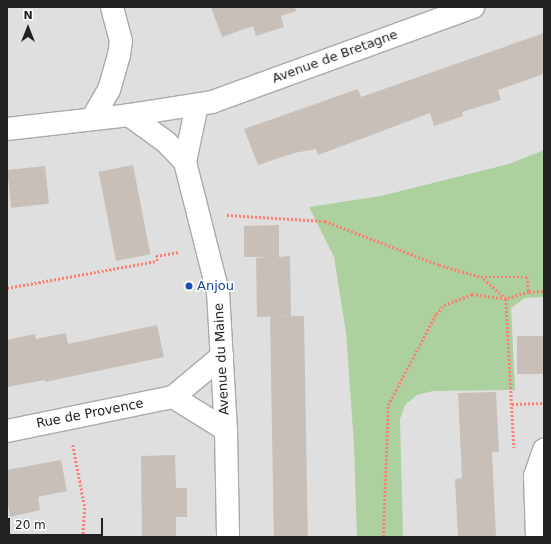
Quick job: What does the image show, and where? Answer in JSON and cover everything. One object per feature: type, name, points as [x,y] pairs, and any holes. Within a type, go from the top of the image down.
[{"type":"street","points":[[92,119],[109,90],[119,55],[121,41],[112,7]]},
{"type":"street","name":"Avenue de Bretagne","points":[[7,129],[129,115],[197,105],[473,7]]},
{"type":"street","points":[[185,162],[197,105]]},
{"type":"street","points":[[129,115],[166,142],[185,162]]},
{"type":"street","name":"Avenue du Maine","points":[[185,162],[196,213],[207,246],[220,307],[226,430],[228,537]]},
{"type":"street","name":"Rue de Provence","points":[[7,431],[174,397],[222,356]]},
{"type":"street","points":[[174,397],[226,430]]},
{"type":"street","points":[[537,537],[536,472],[544,450]]},
{"type":"path","points":[[196,213],[325,221],[439,265],[481,277],[528,277],[529,292]]},
{"type":"path","points":[[7,288],[157,261],[156,256],[207,246]]},
{"type":"path","points":[[481,277],[506,299],[515,470],[536,472]]},
{"type":"path","points":[[383,537],[388,405],[416,349],[444,305],[472,294],[506,299],[529,292],[544,292]]},
{"type":"path","points":[[512,404],[544,403]]},
{"type":"path","points":[[68,419],[85,508],[83,537]]},
{"type":"shaded area","points":[[7,7],[544,7],[544,537],[7,537]]},
{"type":"green space","points":[[544,150],[544,297],[525,298],[511,308],[515,390],[433,391],[417,395],[405,405],[400,419],[403,537],[357,537],[354,446],[346,333],[334,257],[309,207],[381,196],[509,164]]},
{"type":"building","points":[[211,7],[295,7],[296,11],[281,16],[284,27],[256,36],[253,26],[222,37]]},
{"type":"building","points":[[544,33],[544,74],[498,90],[501,100],[462,112],[463,116],[434,126],[430,113],[318,155],[316,149],[294,153],[258,165],[244,129],[358,89],[361,97]]},
{"type":"building","points":[[133,165],[150,254],[116,261],[99,172]]},
{"type":"building","points":[[45,166],[49,204],[11,208],[7,170]]},
{"type":"building","points":[[279,225],[279,257],[290,256],[291,316],[257,317],[256,258],[268,257],[244,257],[244,226]]},
{"type":"building","points":[[304,316],[308,537],[274,537],[270,317]]},
{"type":"building","points":[[157,325],[164,357],[45,382],[45,380],[7,387],[7,340],[35,334],[36,339],[66,333],[68,344]]},
{"type":"building","points":[[517,336],[544,336],[544,374],[517,374]]},
{"type":"building","points":[[496,392],[499,452],[492,452],[496,537],[458,537],[455,479],[462,478],[458,393]]},
{"type":"building","points":[[175,455],[176,488],[187,488],[187,517],[176,517],[176,537],[142,537],[141,456]]},
{"type":"building","points":[[61,460],[67,491],[38,497],[40,510],[10,517],[7,498],[7,470]]},
{"type":"place","name":"Anjou","points":[[189,286]]}]
